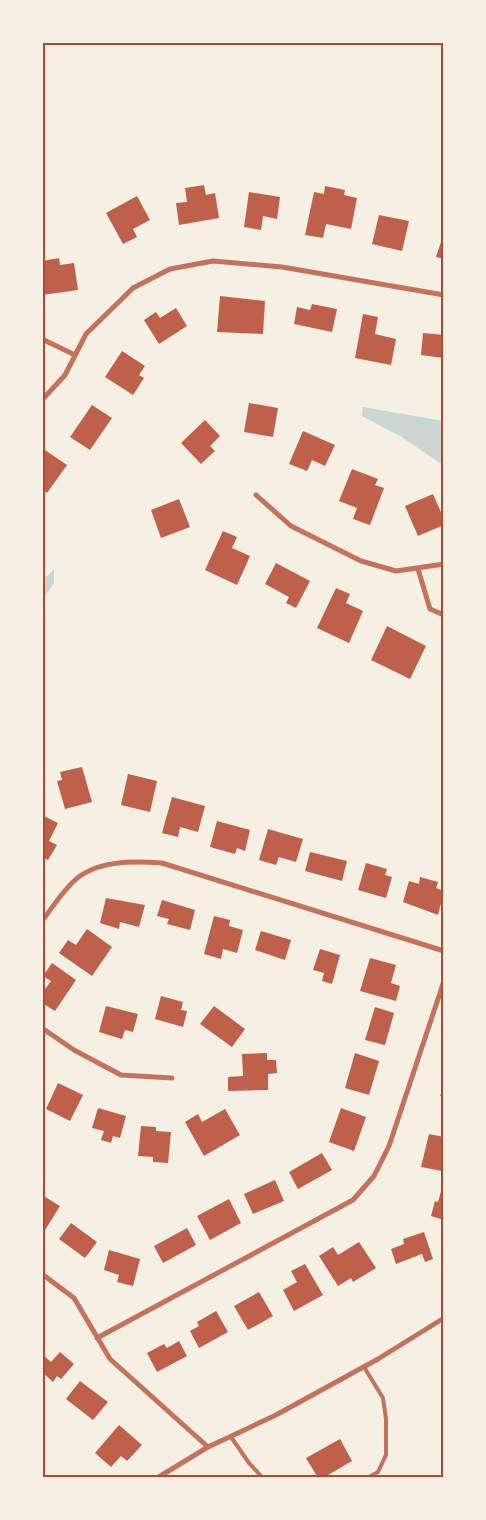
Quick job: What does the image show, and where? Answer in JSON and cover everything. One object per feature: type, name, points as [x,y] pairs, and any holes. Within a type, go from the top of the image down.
[{"type":"street","points":[[42,400],[65,375],[86,334],[133,288],[170,268],[213,260],[282,267],[444,295]]},
{"type":"street","points":[[42,339],[75,355]]},
{"type":"street","points":[[256,496],[290,526],[361,561],[396,571],[444,564]]},
{"type":"street","points":[[418,568],[430,608],[444,615]]},
{"type":"street","points":[[42,921],[74,880],[101,866],[130,860],[162,863],[444,952]]},
{"type":"street","points":[[97,1338],[353,1200],[374,1176],[389,1146],[444,981]]},
{"type":"street","points":[[42,1028],[74,1050],[121,1076],[172,1078]]},
{"type":"street","points":[[42,1274],[74,1298],[110,1358],[208,1447]]},
{"type":"street","points":[[157,1478],[208,1447],[231,1437],[364,1367],[444,1318]]},
{"type":"lane","points":[[364,1367],[383,1398],[386,1419],[386,1455],[378,1472],[367,1478]]},
{"type":"lane","points":[[231,1437],[248,1463],[263,1478]]},
{"type":"shaded area","points":[[363,407],[443,421],[443,465],[400,436],[362,416]]},
{"type":"shaded area","points":[[54,569],[54,583],[43,599],[43,580]]},
{"type":"building","points":[[204,185],[206,195],[215,193],[219,218],[179,225],[176,203],[187,202],[185,188]]},
{"type":"building","points":[[325,186],[345,190],[344,195],[357,198],[351,229],[326,224],[323,238],[305,235],[314,192],[324,194]]},
{"type":"building","points":[[249,192],[280,197],[277,219],[263,216],[261,230],[244,227]]},
{"type":"building","points":[[137,196],[150,220],[133,229],[137,237],[123,244],[106,213]]},
{"type":"building","points":[[379,215],[409,221],[402,251],[372,244]]},
{"type":"building","points":[[444,233],[444,259],[436,257]]},
{"type":"building","points":[[59,258],[60,265],[74,263],[78,290],[42,295],[42,261]]},
{"type":"building","points":[[220,296],[265,301],[263,334],[217,332]]},
{"type":"building","points":[[312,304],[337,309],[332,332],[294,324],[297,307],[310,310]]},
{"type":"building","points":[[176,308],[187,326],[159,344],[144,320],[156,312],[160,318]]},
{"type":"building","points":[[363,314],[378,317],[375,334],[396,339],[391,365],[355,358]]},
{"type":"building","points":[[423,333],[444,335],[444,358],[421,355]]},
{"type":"building","points":[[122,351],[145,366],[139,375],[144,378],[133,395],[105,377]]},
{"type":"building","points":[[249,403],[278,408],[273,437],[244,432]]},
{"type":"building","points":[[92,405],[112,418],[90,450],[70,437]]},
{"type":"building","points":[[205,420],[220,436],[210,446],[215,451],[201,464],[181,443]]},
{"type":"building","points":[[303,431],[335,445],[325,466],[312,460],[307,471],[289,464]]},
{"type":"building","points":[[42,448],[67,465],[47,493],[42,490]]},
{"type":"building","points":[[352,469],[378,479],[375,485],[384,488],[370,525],[353,519],[357,508],[339,501]]},
{"type":"building","points":[[433,494],[444,519],[444,525],[418,536],[405,506]]},
{"type":"building","points":[[179,499],[190,527],[161,538],[151,510]]},
{"type":"building","points":[[223,531],[237,537],[232,548],[250,556],[237,585],[205,570]]},
{"type":"building","points":[[276,563],[310,581],[296,608],[286,603],[289,597],[265,584]]},
{"type":"building","points":[[336,588],[350,594],[346,603],[363,611],[349,643],[317,628]]},
{"type":"building","points":[[387,626],[426,646],[410,679],[371,660]]},
{"type":"building","points":[[82,767],[92,802],[65,809],[57,781],[62,780],[60,772]]},
{"type":"building","points":[[128,774],[157,781],[150,812],[121,805]]},
{"type":"building","points":[[172,797],[205,806],[198,832],[180,827],[178,837],[162,833]]},
{"type":"building","points":[[42,815],[58,823],[49,841],[57,845],[48,860],[42,857]]},
{"type":"building","points":[[217,821],[250,830],[245,851],[237,848],[235,854],[210,847]]},
{"type":"building","points":[[268,829],[303,839],[296,862],[279,857],[276,865],[259,860]]},
{"type":"building","points":[[310,852],[347,861],[342,881],[305,871]]},
{"type":"building","points":[[366,863],[387,869],[385,875],[392,877],[386,898],[358,890]]},
{"type":"building","points":[[420,877],[438,882],[436,888],[444,891],[438,915],[403,902],[409,881],[419,884]]},
{"type":"building","points":[[106,898],[145,905],[139,927],[120,922],[119,929],[100,923]]},
{"type":"building","points":[[162,900],[195,910],[190,930],[167,924],[169,919],[157,916]]},
{"type":"building","points":[[214,916],[230,920],[229,926],[243,930],[237,953],[223,949],[221,959],[204,954]]},
{"type":"building","points":[[87,929],[112,947],[92,976],[59,953],[68,940],[76,945]]},
{"type":"building","points":[[261,931],[291,940],[285,960],[255,950]]},
{"type":"building","points":[[320,949],[340,955],[332,984],[322,981],[324,973],[313,970]]},
{"type":"building","points":[[370,958],[396,965],[391,983],[400,986],[396,1001],[360,991]]},
{"type":"building","points":[[52,963],[76,980],[55,1011],[42,1003],[42,993],[51,981],[43,976]]},
{"type":"building","points":[[161,996],[183,1002],[181,1010],[187,1011],[183,1027],[155,1019]]},
{"type":"building","points":[[106,1006],[138,1014],[133,1032],[125,1030],[122,1039],[99,1032]]},
{"type":"building","points":[[214,1006],[245,1029],[232,1047],[200,1024]]},
{"type":"building","points":[[375,1007],[394,1013],[385,1045],[365,1040]]},
{"type":"building","points":[[267,1053],[267,1060],[276,1060],[277,1073],[268,1074],[268,1090],[228,1091],[228,1077],[243,1076],[242,1054]]},
{"type":"building","points":[[355,1053],[379,1061],[369,1095],[345,1088]]},
{"type":"building","points":[[58,1083],[83,1095],[70,1121],[46,1109]]},
{"type":"building","points":[[444,1085],[444,1097],[440,1096]]},
{"type":"building","points":[[98,1108],[126,1116],[120,1138],[113,1136],[111,1143],[101,1140],[104,1131],[92,1128]]},
{"type":"building","points":[[341,1108],[366,1117],[354,1151],[329,1142]]},
{"type":"building","points":[[225,1109],[240,1135],[204,1156],[185,1122],[198,1114],[202,1122]]},
{"type":"building","points":[[141,1126],[156,1127],[156,1131],[171,1132],[168,1163],[153,1162],[153,1157],[138,1156]]},
{"type":"building","points":[[429,1134],[444,1137],[442,1171],[421,1167]]},
{"type":"building","points":[[322,1153],[332,1170],[298,1189],[289,1172]]},
{"type":"building","points":[[275,1180],[284,1201],[253,1214],[244,1194]]},
{"type":"building","points":[[443,1184],[444,1220],[431,1216],[435,1201],[438,1202]]},
{"type":"building","points":[[42,1195],[60,1206],[42,1235]]},
{"type":"building","points":[[229,1199],[241,1223],[210,1240],[197,1216]]},
{"type":"building","points":[[71,1223],[97,1242],[85,1258],[59,1239]]},
{"type":"building","points":[[187,1228],[196,1245],[163,1263],[154,1246]]},
{"type":"building","points":[[424,1232],[433,1259],[425,1262],[422,1254],[396,1264],[391,1249],[404,1244],[403,1239]]},
{"type":"building","points":[[359,1242],[376,1268],[353,1282],[351,1278],[338,1286],[319,1256],[333,1247],[338,1255]]},
{"type":"building","points":[[109,1250],[140,1259],[133,1286],[117,1282],[119,1275],[104,1270]]},
{"type":"building","points":[[305,1264],[323,1295],[294,1311],[283,1290],[297,1282],[291,1271]]},
{"type":"building","points":[[259,1292],[273,1316],[248,1330],[234,1306]]},
{"type":"building","points":[[216,1311],[228,1332],[199,1348],[190,1331],[199,1326],[197,1322]]},
{"type":"building","points":[[179,1341],[187,1356],[157,1372],[147,1353],[164,1344],[167,1348]]},
{"type":"building","points":[[60,1352],[74,1364],[61,1379],[57,1376],[53,1382],[42,1372],[42,1354],[51,1362]]},
{"type":"building","points":[[80,1381],[108,1402],[93,1420],[66,1399]]},
{"type":"building","points":[[119,1425],[142,1445],[127,1461],[121,1456],[111,1467],[95,1453]]},
{"type":"building","points":[[340,1439],[352,1461],[323,1478],[318,1478],[306,1458]]}]
